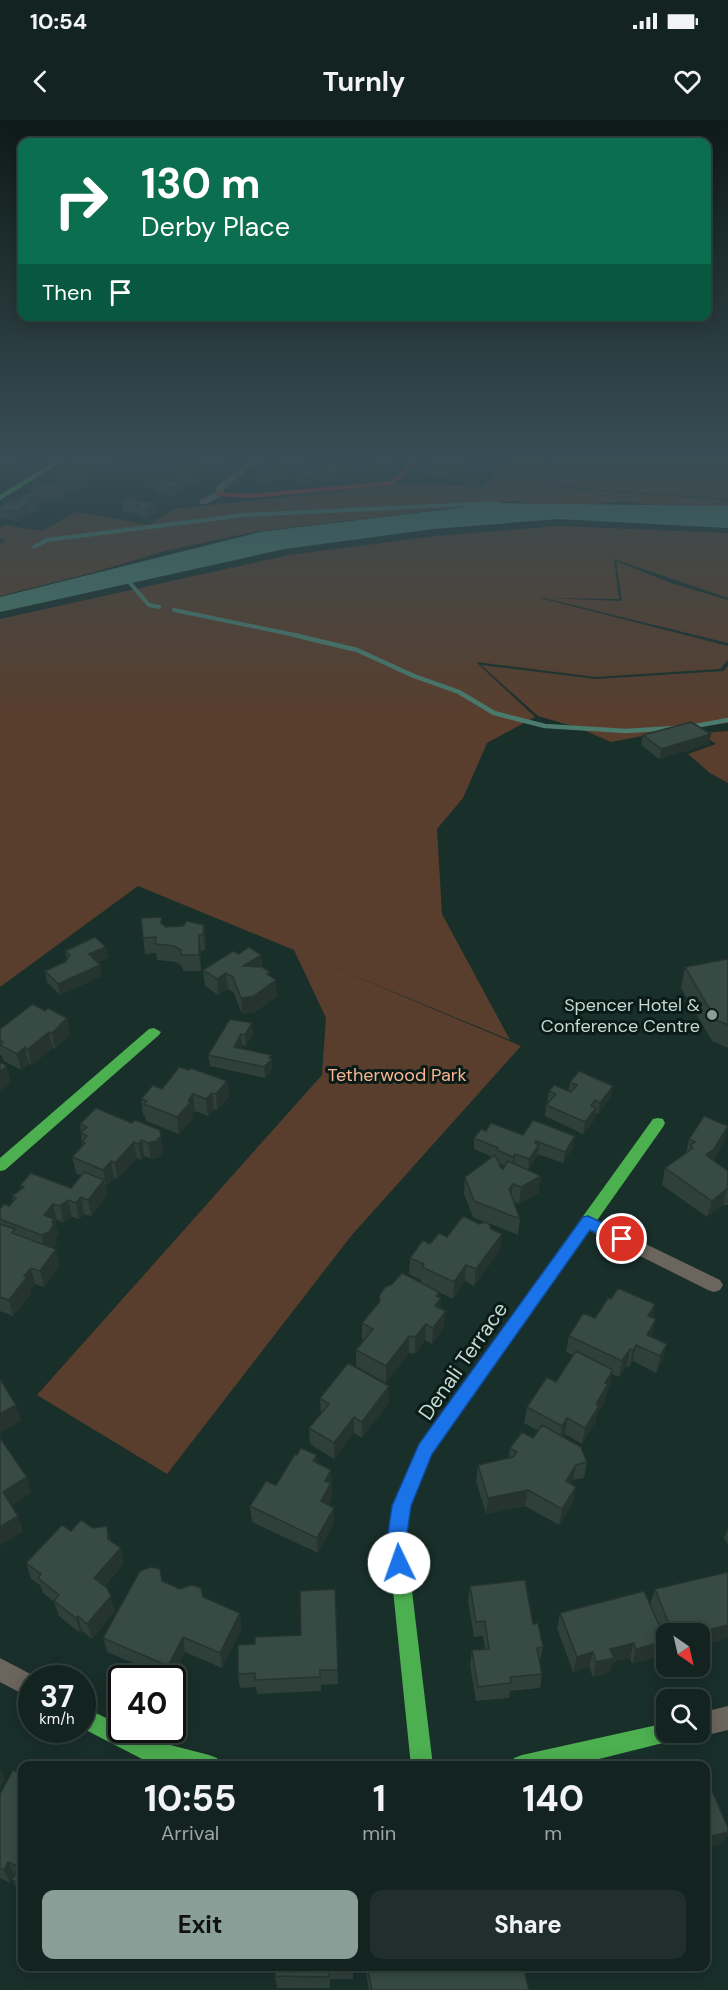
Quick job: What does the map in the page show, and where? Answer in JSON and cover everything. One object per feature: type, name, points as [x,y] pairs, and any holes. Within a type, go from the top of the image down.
[{"type":"street","points":[[0,1166],[154,1032]]},
{"type":"street","name":"Denali Terrace","points":[[421,1761],[397,1541],[402,1506],[425,1450],[658,1123]]},
{"type":"street","points":[[588,1221],[714,1285]]},
{"type":"street","points":[[0,1669],[18,1680]]},
{"type":"street","points":[[710,1722],[728,1718]]},
{"type":"street","points":[[96,1723],[144,1749],[190,1761]]},
{"type":"street","points":[[544,1761],[656,1736]]},
{"type":"green space","points":[[0,545],[192,545],[165,551],[95,572],[0,596]]},
{"type":"green space","name":"Tetherwood Park","points":[[364,545],[728,545],[728,598],[614,559],[619,599],[540,598],[728,646],[728,660],[720,669],[595,677],[476,662],[535,717],[487,743],[463,798],[437,829],[442,914],[510,1040],[324,963],[521,1046],[351,1236],[167,1474],[37,1395],[322,1075],[326,1018],[294,950],[138,886],[0,987],[0,619],[289,555]]},
{"type":"green space","points":[[616,561],[671,583],[728,600],[728,643],[544,598],[622,601]]},
{"type":"green space","points":[[481,665],[596,679],[724,671],[728,666],[728,723],[685,728],[611,742],[579,728],[538,716]]},
{"type":"green space","points":[[728,731],[728,783],[710,773],[688,754],[716,744],[700,733]]},
{"type":"shaded area","points":[[207,545],[313,545],[285,549],[0,612],[0,597]]},
{"type":"building","points":[[691,722],[711,734],[661,749],[643,735]]},
{"type":"building","points":[[162,917],[161,923],[166,927],[183,926],[187,921],[204,925],[203,935],[199,935],[199,955],[181,955],[181,950],[174,946],[155,944],[156,937],[143,938],[141,918]]},
{"type":"building","points":[[95,937],[106,947],[89,954],[100,965],[58,984],[45,971],[65,962],[70,955],[65,951]]},
{"type":"building","points":[[249,947],[261,955],[243,966],[262,967],[276,980],[254,996],[241,998],[233,977],[226,973],[217,979],[203,970],[233,951],[239,954]]},
{"type":"building","points":[[727,959],[728,1025],[716,1020],[685,967]]},
{"type":"building","points":[[33,1004],[45,1011],[48,1008],[67,1018],[52,1033],[49,1032],[28,1049],[25,1047],[17,1054],[0,1045],[3,1042],[0,1040],[0,1029]]},
{"type":"building","points":[[230,1019],[252,1023],[245,1035],[241,1034],[234,1047],[271,1055],[269,1058],[272,1059],[264,1067],[208,1055]]},
{"type":"building","points":[[0,1062],[7,1066],[0,1072]]},
{"type":"building","points":[[179,1067],[189,1070],[191,1068],[227,1081],[216,1094],[212,1093],[206,1099],[193,1094],[188,1101],[191,1102],[177,1117],[144,1104],[147,1101],[141,1099],[153,1085],[162,1089]]},
{"type":"building","points":[[579,1071],[613,1086],[600,1103],[595,1100],[591,1106],[596,1108],[585,1122],[546,1105],[556,1094],[549,1091],[554,1085],[571,1092],[577,1085],[570,1082]]},
{"type":"building","points":[[96,1108],[132,1123],[135,1120],[160,1130],[161,1136],[156,1141],[148,1143],[142,1140],[138,1144],[134,1142],[115,1163],[111,1161],[103,1170],[72,1157],[85,1143],[82,1142],[87,1136],[81,1133],[87,1127],[80,1124]]},
{"type":"building","points":[[704,1116],[728,1126],[714,1149],[706,1155],[728,1171],[728,1188],[712,1201],[665,1168],[693,1148],[690,1145],[695,1142],[689,1139]]},
{"type":"building","points":[[533,1120],[575,1136],[565,1152],[536,1141],[535,1143],[539,1145],[529,1159],[515,1154],[513,1157],[474,1138],[481,1129],[486,1131],[491,1123],[523,1135]]},
{"type":"building","points":[[495,1155],[503,1169],[508,1161],[541,1176],[521,1187],[513,1184],[509,1189],[520,1219],[474,1201],[465,1177]]},
{"type":"building","points":[[84,1172],[104,1180],[88,1200],[81,1197],[76,1203],[68,1200],[60,1206],[53,1204],[44,1215],[54,1219],[49,1232],[41,1235],[0,1219],[0,1209],[4,1204],[9,1206],[16,1198],[12,1196],[24,1187],[20,1185],[31,1173],[71,1188]]},
{"type":"building","points":[[463,1216],[479,1224],[485,1222],[490,1225],[491,1229],[502,1234],[476,1269],[466,1265],[454,1282],[422,1267],[424,1264],[410,1258],[423,1240],[430,1244],[439,1233],[447,1237]]},
{"type":"building","points":[[0,1224],[15,1229],[12,1233],[56,1249],[40,1271],[31,1268],[24,1276],[27,1277],[9,1300],[0,1297]]},
{"type":"building","points":[[402,1273],[439,1292],[436,1296],[441,1298],[435,1306],[446,1311],[433,1328],[426,1324],[415,1337],[409,1336],[386,1366],[356,1350],[373,1329],[362,1323],[380,1301],[379,1296],[385,1287],[392,1284]]},
{"type":"building","points":[[618,1288],[655,1304],[648,1316],[656,1319],[647,1335],[667,1344],[660,1356],[636,1345],[633,1351],[630,1349],[622,1361],[569,1336],[583,1313],[595,1318],[608,1298],[611,1299]]},
{"type":"building","points":[[576,1351],[613,1370],[596,1404],[599,1406],[585,1428],[567,1418],[562,1426],[527,1407],[547,1377],[556,1382]]},
{"type":"building","points":[[348,1363],[389,1386],[362,1422],[354,1417],[334,1443],[309,1428],[329,1404],[320,1398]]},
{"type":"building","points":[[0,1379],[16,1405],[0,1414]]},
{"type":"building","points":[[542,1425],[581,1447],[587,1462],[576,1465],[566,1481],[576,1487],[562,1509],[528,1490],[488,1498],[478,1465],[513,1457],[517,1452],[510,1448],[522,1432],[533,1438]]},
{"type":"building","points":[[0,1438],[27,1477],[3,1492],[18,1516],[0,1527]]},
{"type":"building","points":[[301,1448],[317,1455],[313,1461],[331,1470],[325,1481],[331,1483],[321,1501],[334,1508],[317,1538],[250,1506],[266,1481],[276,1485]]},
{"type":"building","points":[[81,1520],[93,1528],[107,1526],[108,1539],[121,1548],[94,1578],[107,1588],[111,1596],[87,1624],[54,1601],[59,1595],[38,1578],[41,1574],[26,1563],[62,1525],[71,1531]]},
{"type":"building","points":[[151,1567],[160,1569],[162,1581],[180,1589],[192,1585],[201,1588],[203,1597],[240,1613],[220,1653],[183,1637],[169,1665],[166,1665],[103,1638],[140,1571]]},
{"type":"building","points":[[728,1572],[728,1625],[710,1630],[710,1623],[669,1623],[655,1589]]},
{"type":"building","points":[[525,1580],[533,1624],[538,1623],[543,1647],[537,1648],[542,1674],[510,1677],[511,1683],[478,1687],[472,1650],[489,1649],[485,1621],[476,1622],[470,1586]]},
{"type":"building","points":[[335,1589],[338,1670],[320,1670],[320,1677],[255,1680],[255,1673],[238,1674],[238,1645],[255,1644],[255,1637],[301,1635],[300,1591]]},
{"type":"building","points":[[644,1591],[658,1623],[656,1623],[656,1644],[636,1649],[634,1643],[610,1649],[614,1658],[596,1662],[593,1652],[577,1657],[560,1613]]},
{"type":"building","points":[[13,1770],[18,1772],[18,1867],[8,1862],[4,1870],[0,1868],[0,1794]]},
{"type":"building","points":[[713,1793],[728,1832],[710,1837],[710,1794]]},
{"type":"building","points":[[18,1869],[18,1883],[12,1880]]},
{"type":"building","points":[[276,1971],[329,1971],[329,1977],[275,1976]]},
{"type":"building","points":[[368,1971],[524,1971],[529,1990],[372,1990]]},
{"type":"waterway","points":[[130,583],[149,605],[159,607]]},
{"type":"waterway","points":[[174,610],[300,636]]},
{"type":"waterway","points":[[294,635],[357,650],[414,676],[459,692],[494,713],[545,726],[626,731],[674,728]]},
{"type":"waterway","points":[[690,727],[728,720]]},
{"type":"traffic: fast","points":[[0,1166],[154,1032]]},
{"type":"traffic: fast","points":[[421,1761],[397,1541],[402,1506],[425,1450],[658,1123]]},
{"type":"traffic: fast","points":[[96,1723],[144,1749],[190,1761]]},
{"type":"traffic: fast","points":[[544,1761],[656,1736]]},
{"type":"place","name":"Spencer Hotel & Conference Centre","points":[[712,1015]]},
{"type":"route","points":[[399,1563],[397,1541],[402,1506],[425,1450],[588,1221],[622,1239]]}]
